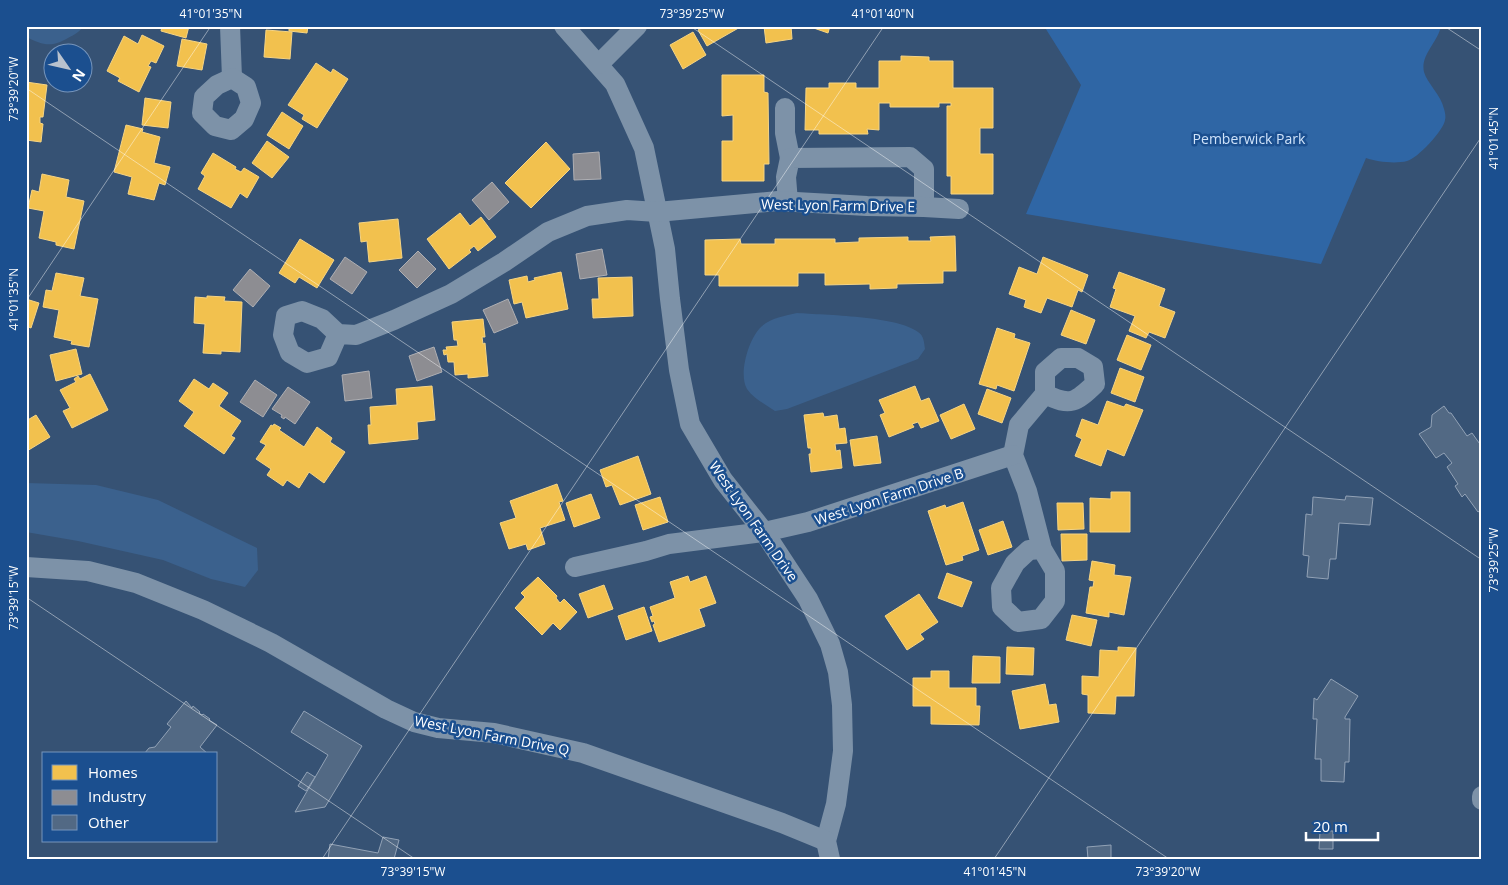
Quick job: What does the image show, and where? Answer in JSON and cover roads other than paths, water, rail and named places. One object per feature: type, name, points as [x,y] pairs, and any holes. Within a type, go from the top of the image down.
[{"type":"street","points":[[230,26],[232,78]]},
{"type":"street","name":"West Lyon Farm Drive","points":[[564,26],[615,84],[644,148],[665,249],[679,370],[690,424],[723,480],[764,532],[808,599],[830,644],[838,672],[842,705],[843,752],[828,850]]},
{"type":"street","points":[[599,64],[637,26]]},
{"type":"street","points":[[785,108],[785,133],[790,158],[786,177],[788,202]]},
{"type":"street","points":[[790,158],[910,157],[924,169],[924,206]]},
{"type":"street","name":"West Lyon Farm Drive E","points":[[338,334],[356,335],[426,306],[451,294],[504,262],[548,232],[587,216],[627,210],[657,212],[769,202],[924,206],[959,210]]},
{"type":"street","points":[[1042,549],[1027,491],[1013,455],[1019,425],[1045,394]]},
{"type":"street","name":"West Lyon Farm Drive B","points":[[575,568],[646,552],[669,544],[764,532],[808,522],[1013,455]]},
{"type":"street","name":"West Lyon Farm Drive Q","points":[[26,567],[88,571],[136,583],[203,610],[271,643],[386,709],[414,722],[438,728],[494,733],[583,753],[782,822],[828,850]]},
{"type":"park label","name":"Pemberwick Park","points":[[1249,138]]}]
